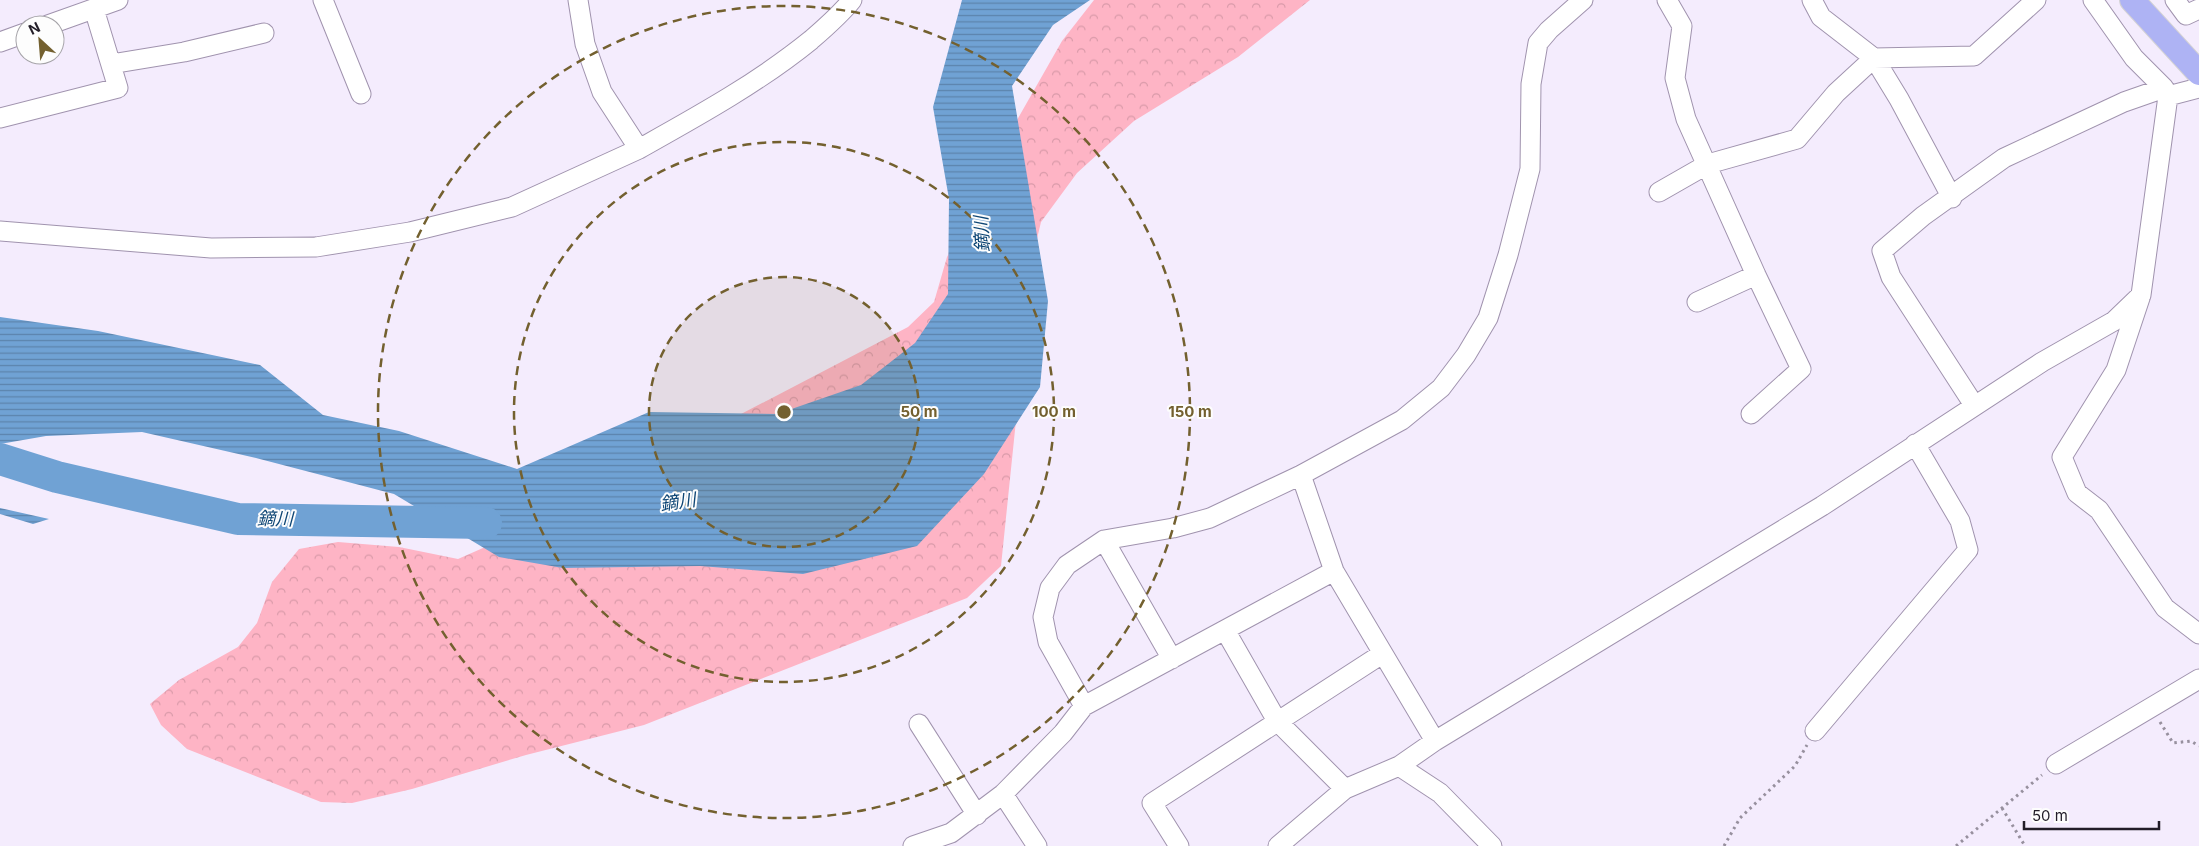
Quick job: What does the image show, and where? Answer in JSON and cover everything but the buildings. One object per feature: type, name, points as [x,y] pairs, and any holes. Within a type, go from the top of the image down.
[{"type":"main road","points":[[2132,0],[2199,73]]},
{"type":"street","points":[[65,19],[118,0]]},
{"type":"street","points":[[323,0],[361,94]]},
{"type":"street","points":[[578,0],[585,44],[602,92],[639,149]]},
{"type":"street","points":[[0,231],[211,248],[316,247],[410,232],[512,207],[639,149],[713,108],[781,64],[842,14],[852,0]]},
{"type":"street","points":[[1084,706],[1048,642],[1043,617],[1050,588],[1066,565],[1104,540],[1172,528],[1210,518],[1301,475],[1402,420],[1441,388],[1470,347],[1488,318],[1508,255],[1530,169],[1532,84],[1538,43],[1549,30],[1583,0]]},
{"type":"street","points":[[1667,0],[1682,26],[1675,78],[1686,119],[1708,164],[1756,275],[1801,369],[1751,414]]},
{"type":"street","points":[[1812,0],[1821,17],[1874,58],[1899,99],[1952,198]]},
{"type":"street","points":[[1659,192],[1708,164],[1797,139],[1836,93],[1874,58],[1974,56],[2036,0]]},
{"type":"street","points":[[2093,0],[2134,58],[2166,92]]},
{"type":"street","points":[[2174,0],[2186,15],[2199,9]]},
{"type":"street","points":[[0,118],[118,88],[94,9]]},
{"type":"street","points":[[111,64],[184,52],[264,33]]},
{"type":"street","points":[[0,42],[15,37]]},
{"type":"street","points":[[1974,405],[1891,277],[1882,251],[1923,216],[1952,198],[2004,158],[2124,102],[2166,92],[2199,88]]},
{"type":"street","points":[[2166,92],[2141,295],[2116,370],[2062,457],[2077,493],[2099,510],[2165,608],[2199,634]]},
{"type":"street","points":[[1696,302],[1756,275]]},
{"type":"street","points":[[1286,844],[1346,789],[1399,766],[1435,741],[1822,506],[2042,362],[2114,322],[2141,295]]},
{"type":"street","points":[[1815,731],[1968,550],[1960,521],[1915,444]]},
{"type":"street","points":[[1301,475],[1334,571],[1435,741]]},
{"type":"street","points":[[1104,540],[1172,659]]},
{"type":"street","points":[[914,846],[951,833],[1003,794],[1063,733],[1084,706],[1334,571]]},
{"type":"street","points":[[1224,630],[1277,721],[1346,789]]},
{"type":"street","points":[[1179,846],[1152,803],[1382,654]]},
{"type":"street","points":[[2056,764],[2199,679]]},
{"type":"street","points":[[919,724],[976,815]]},
{"type":"street","points":[[1399,766],[1440,793],[1492,846]]},
{"type":"street","points":[[1003,794],[1037,846]]},
{"type":"path","points":[[2152,708],[2173,743],[2191,742],[2199,746]]},
{"type":"path","points":[[1724,846],[1740,818],[1795,766],[1815,731]]},
{"type":"path","points":[[1956,846],[2056,764]]},
{"type":"path","points":[[2002,808],[2025,846]]},
{"type":"green space","points":[[1094,0],[1310,0],[1238,57],[1134,121],[1077,173],[1041,222],[1026,285],[1021,372],[1001,566],[967,598],[644,725],[526,755],[412,789],[352,803],[321,802],[187,749],[161,725],[150,704],[179,680],[238,647],[257,623],[272,582],[299,549],[338,542],[399,547],[458,559],[492,544],[908,327],[934,302],[947,257],[1017,120],[1062,41]]},
{"type":"water","points":[[962,0],[1090,0],[1053,25],[1012,86],[1048,301],[1040,387],[984,474],[917,546],[803,574],[700,566],[563,568],[499,557],[394,494],[256,458],[142,432],[46,436],[0,444],[0,317],[98,331],[260,365],[323,415],[399,431],[517,469],[649,412],[777,414],[861,385],[915,343],[948,294],[949,199],[933,107]]},
{"type":"water","points":[[0,508],[49,519],[33,524],[0,514]]},
{"type":"waterway","name":"鏑川","points":[[0,459],[57,477],[238,519],[486,523]]}]
